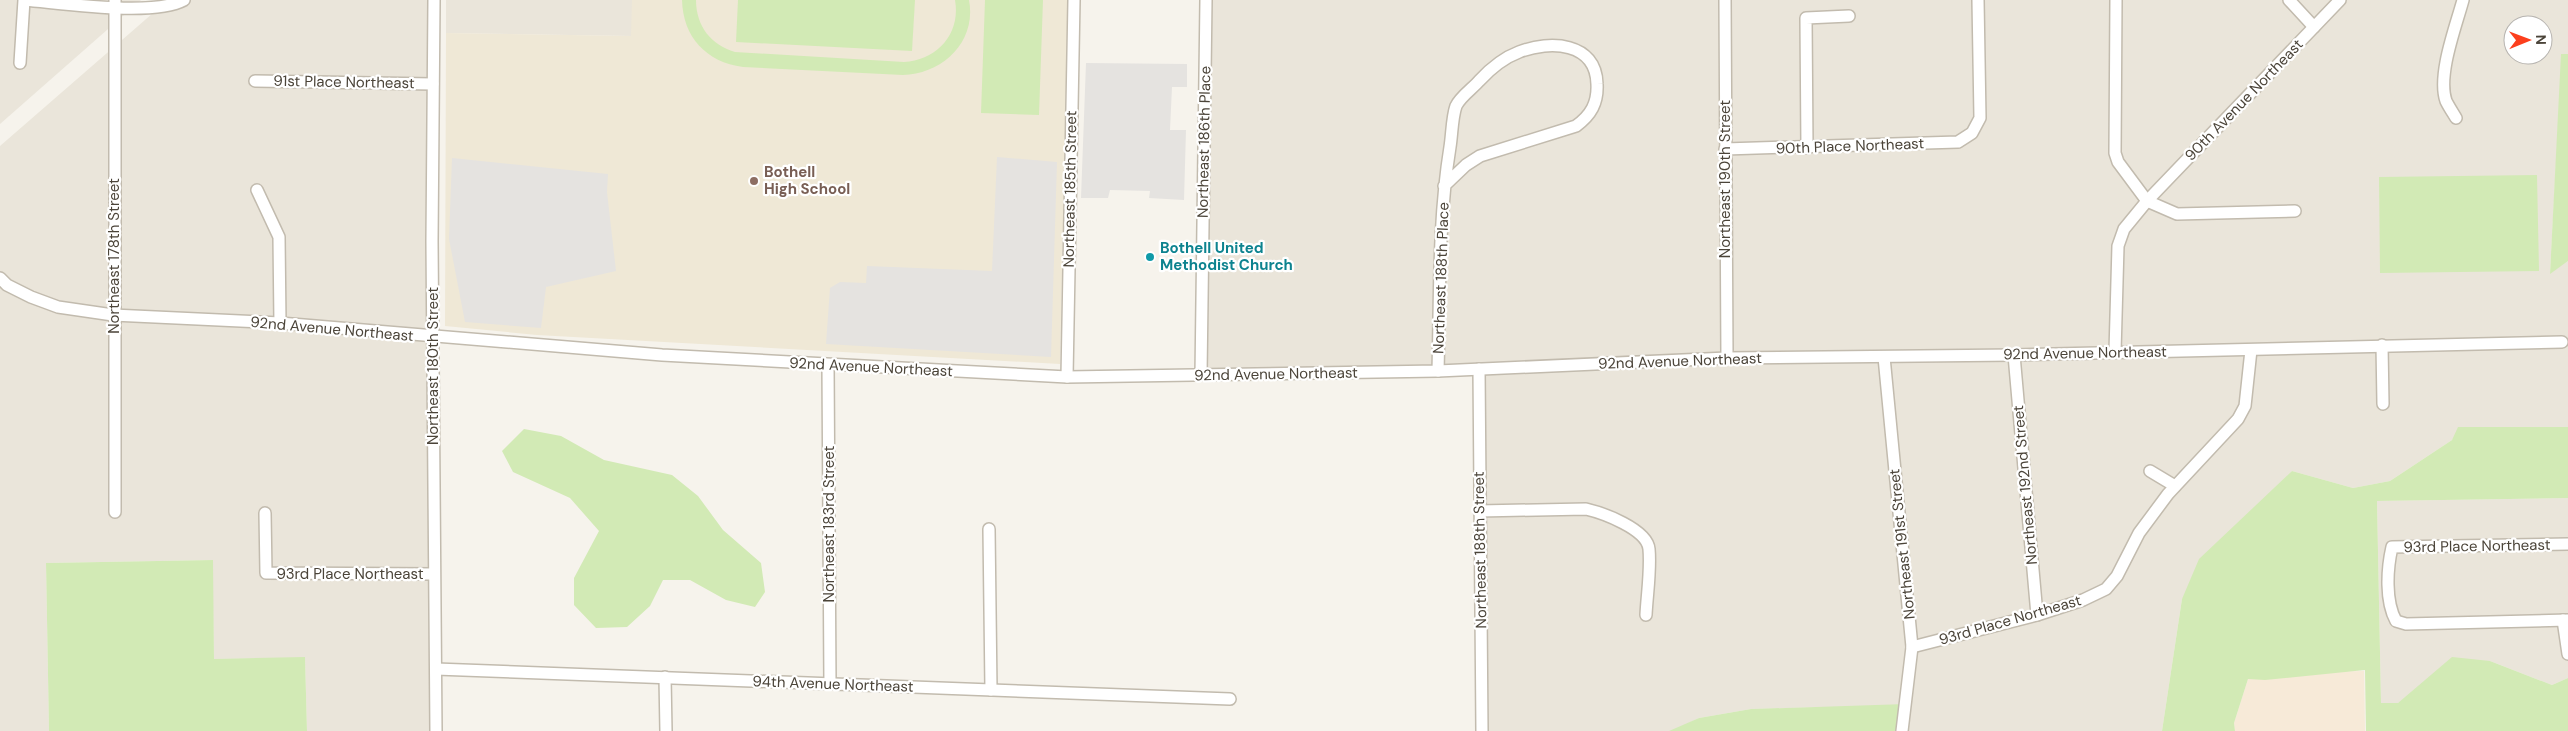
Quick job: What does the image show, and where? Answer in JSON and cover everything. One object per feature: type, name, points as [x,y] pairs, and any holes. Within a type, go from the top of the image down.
[{"type":"street","points":[[20,63],[24,0],[160,7],[173,6],[184,0]]},
{"type":"street","name":"Northeast 180th Street","points":[[434,0],[433,338],[436,731]]},
{"type":"street","name":"Northeast 185th Street","points":[[1067,377],[1074,0]]},
{"type":"street","name":"Northeast 186th Place","points":[[1200,375],[1206,0]]},
{"type":"street","name":"Northeast 190th Street","points":[[1725,0],[1727,358]]},
{"type":"street","name":"90th Place Northeast","points":[[1725,149],[1958,142],[1972,133],[1980,118],[1978,0]]},
{"type":"street","points":[[2116,0],[2115,153],[2118,162],[2148,201],[2176,214],[2295,211]]},
{"type":"street","points":[[2289,0],[2314,27]]},
{"type":"street","name":"90th Avenue Northeast","points":[[2115,352],[2118,246],[2124,229],[2148,201],[2340,0]]},
{"type":"street","points":[[2456,118],[2446,100],[2444,84],[2448,58],[2463,0]]},
{"type":"street","name":"Northeast 178th Street","points":[[114,4],[115,512]]},
{"type":"street","points":[[1807,148],[1806,18],[1849,16]]},
{"type":"street","name":"Northeast 188th Place","points":[[1438,371],[1444,186],[1456,105],[1492,66],[1518,52],[1555,44],[1573,48],[1592,61],[1597,76],[1598,91],[1594,106],[1588,117],[1576,126],[1480,156],[1466,165],[1444,186]]},
{"type":"street","name":"91st Place Northeast","points":[[255,81],[433,84]]},
{"type":"street","points":[[258,190],[279,237],[280,323]]},
{"type":"street","name":"92nd Avenue Northeast","points":[[2,285],[58,307],[114,315],[280,323],[433,338],[662,355],[1067,377],[1438,371],[1727,358],[1884,358],[2562,342]]},
{"type":"street","points":[[2382,345],[2383,404]]},
{"type":"street","points":[[2150,471],[2175,486],[2238,419],[2244,406],[2251,350]]},
{"type":"street","name":"Northeast 192nd Street","points":[[2014,355],[2037,615]]},
{"type":"street","name":"Northeast 191st Street","points":[[1884,358],[1912,647],[1902,731]]},
{"type":"street","name":"Northeast 183rd Street","points":[[828,365],[830,684]]},
{"type":"street","name":"Northeast 188th Street","points":[[1479,369],[1482,731]]},
{"type":"street","name":"93rd Place Northeast","points":[[1912,647],[2037,615],[2083,600],[2106,589],[2117,576],[2139,533],[2175,486]]},
{"type":"street","points":[[1479,511],[1586,509],[1601,512],[1624,524],[1641,535],[1649,547],[1646,615]]},
{"type":"street","name":"93rd Place Northeast","points":[[265,513],[266,573],[434,574]]},
{"type":"street","points":[[989,529],[990,690]]},
{"type":"street","name":"93rd Place Northeast","points":[[2565,620],[2406,624],[2396,621],[2392,614],[2388,582],[2392,547],[2568,544]]},
{"type":"street","points":[[2565,620],[2568,654]]},
{"type":"street","name":"94th Avenue Northeast","points":[[436,669],[1230,699]]},
{"type":"street","points":[[665,677],[666,731]]},
{"type":"shaded area","points":[[0,0],[141,0],[0,124]]},
{"type":"shaded area","points":[[168,0],[431,0],[436,731],[307,731],[305,658],[214,659],[212,560],[46,563],[49,731],[0,731],[0,146]]},
{"type":"shaded area","points":[[446,0],[632,0],[632,36],[446,33]]},
{"type":"shaded area","name":"Bothell High School","points":[[632,0],[1068,0],[1060,364],[537,335],[445,326],[446,33],[631,36]]},
{"type":"shaded area","points":[[1206,0],[2568,0],[2568,54],[2562,54],[2550,273],[2568,261],[2568,427],[2465,427],[2452,440],[2390,481],[2353,488],[2292,471],[2182,599],[2162,731],[1902,731],[1831,707],[1751,709],[1699,718],[1673,731],[1482,731],[1479,369],[1201,375]]},
{"type":"shaded area","points":[[1086,63],[1187,64],[1187,87],[1172,87],[1170,130],[1186,130],[1184,200],[1149,198],[1150,191],[1110,190],[1108,198],[1081,198]]},
{"type":"shaded area","points":[[997,157],[1057,162],[1051,357],[826,344],[830,288],[840,282],[866,283],[867,266],[992,271]]},
{"type":"shaded area","points":[[452,158],[608,174],[607,192],[616,271],[546,287],[541,328],[465,322],[449,239]]},
{"type":"shaded area","points":[[2568,498],[2568,678],[2552,685],[2490,661],[2398,703],[2381,703],[2377,501]]},
{"type":"shaded area","points":[[2364,671],[2365,731],[2235,731],[2234,723],[2248,679],[2260,673]]},
{"type":"green space","points":[[682,0],[696,0],[699,18],[706,33],[719,45],[735,52],[904,62],[927,56],[944,43],[954,24],[955,0],[969,0],[970,15],[968,29],[954,53],[931,69],[917,73],[903,75],[743,67],[718,60],[699,46],[687,25],[683,13]]},
{"type":"green space","points":[[738,0],[915,0],[912,51],[736,42]]},
{"type":"green space","points":[[985,0],[1043,0],[1039,115],[981,113]]},
{"type":"green space","points":[[2561,54],[2568,54],[2568,261],[2550,274]]},
{"type":"green space","points":[[2537,175],[2539,271],[2380,273],[2379,177]]},
{"type":"green space","points":[[2458,427],[2568,427],[2568,498],[2377,501],[2381,703],[2398,703],[2452,657],[2490,661],[2552,685],[2568,678],[2568,731],[2366,731],[2365,670],[2265,680],[2248,679],[2234,723],[2235,731],[2162,731],[2182,599],[2199,559],[2292,471],[2353,488],[2390,481],[2452,440]]},
{"type":"green space","points":[[524,429],[561,436],[604,460],[672,475],[698,496],[723,530],[761,563],[765,592],[755,607],[726,600],[690,580],[663,580],[650,606],[627,627],[596,628],[574,605],[574,578],[599,531],[570,498],[513,472],[502,451]]},
{"type":"green space","points":[[213,560],[214,659],[305,657],[307,731],[49,731],[46,563]]},
{"type":"green space","points":[[1906,704],[1902,731],[1669,731],[1699,718],[1751,709]]},
{"type":"place","name":"Bothell High School","points":[[754,181]]},
{"type":"place","name":"Bothell United Methodist Church","points":[[1150,257]]}]
